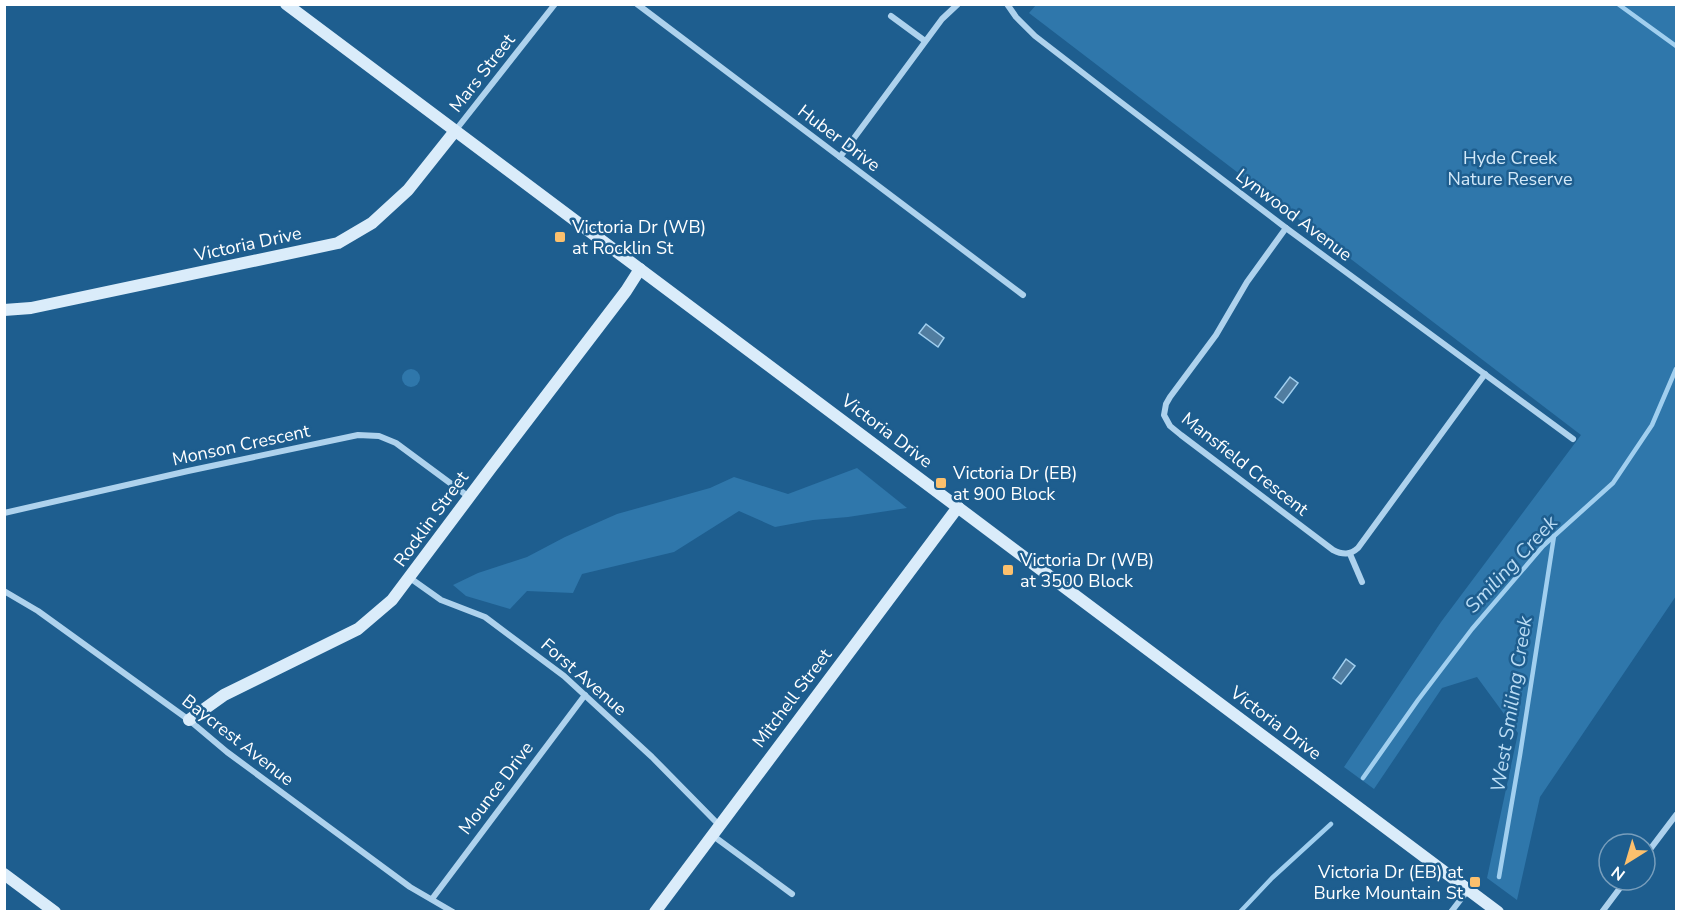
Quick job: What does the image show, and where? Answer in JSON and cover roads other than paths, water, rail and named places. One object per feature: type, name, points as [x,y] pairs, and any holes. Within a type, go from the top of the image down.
[{"type":"street","name":"Mars Street","points":[[455,131],[555,4]]},
{"type":"street","name":"Huber Drive","points":[[636,4],[1023,295]]},
{"type":"street","points":[[840,157],[925,41],[958,4]]},
{"type":"street","name":"Lynwood Avenue","points":[[1007,4],[1035,36],[1286,228],[1573,439]]},
{"type":"street","name":"Victoria Drive","points":[[290,6],[1498,912]]},
{"type":"street","points":[[891,16],[925,41]]},
{"type":"street","name":"Victoria Drive","points":[[4,310],[32,308],[338,243],[372,223],[408,190],[455,131]]},
{"type":"street","name":"Mansfield Crescent","points":[[1286,228],[1241,290],[1216,335],[1170,397],[1164,415],[1170,426],[1181,435],[1334,550],[1350,554]]},
{"type":"street","name":"Rocklin Street","points":[[189,720],[224,695],[358,629],[392,600],[626,291],[640,269]]},
{"type":"street","points":[[1362,582],[1350,554],[1365,540],[1485,374]]},
{"type":"street","name":"Monson Crescent","points":[[4,513],[358,435],[380,436],[396,443],[469,497]]},
{"type":"street","name":"Mitchell Street","points":[[655,912],[958,507]]},
{"type":"street","name":"Forst Avenue","points":[[410,578],[441,600],[485,618],[564,676],[652,758],[715,830],[792,894]]},
{"type":"street","name":"Baycrest Avenue","points":[[4,591],[38,611],[189,720],[227,752],[410,887],[453,912]]},
{"type":"street","name":"Mounce Drive","points":[[432,899],[585,695]]},
{"type":"street","points":[[1657,841],[1677,815]]},
{"type":"street","points":[[4,874],[56,912]]},
{"type":"street","points":[[1451,912],[1468,889]]},
{"type":"street","points":[[1602,912],[1617,892]]},
{"type":"waterway","points":[[1618,4],[1676,46]]},
{"type":"waterway","name":"Smiling Creek","points":[[1363,778],[1472,629],[1543,546],[1613,483],[1652,425],[1676,369]]},
{"type":"waterway","name":"West Smiling Creek","points":[[1499,877],[1554,536]]},
{"type":"waterway","name":"Smiling Creek","points":[[1240,912],[1272,878],[1331,824]]},
{"type":"place","name":"Victoria Dr (WB) at Rocklin St","points":[[560,237]]},
{"type":"place","name":"Victoria Dr (EB) at 900 Block","points":[[941,483]]},
{"type":"place","name":"Victoria Dr (WB) at 3500 Block","points":[[1008,570]]},
{"type":"place","name":"Victoria Dr (EB) at Burke Mountain St","points":[[1475,882]]},
{"type":"park label","name":"Hyde Creek Nature Reserve","points":[[1510,168]]}]
